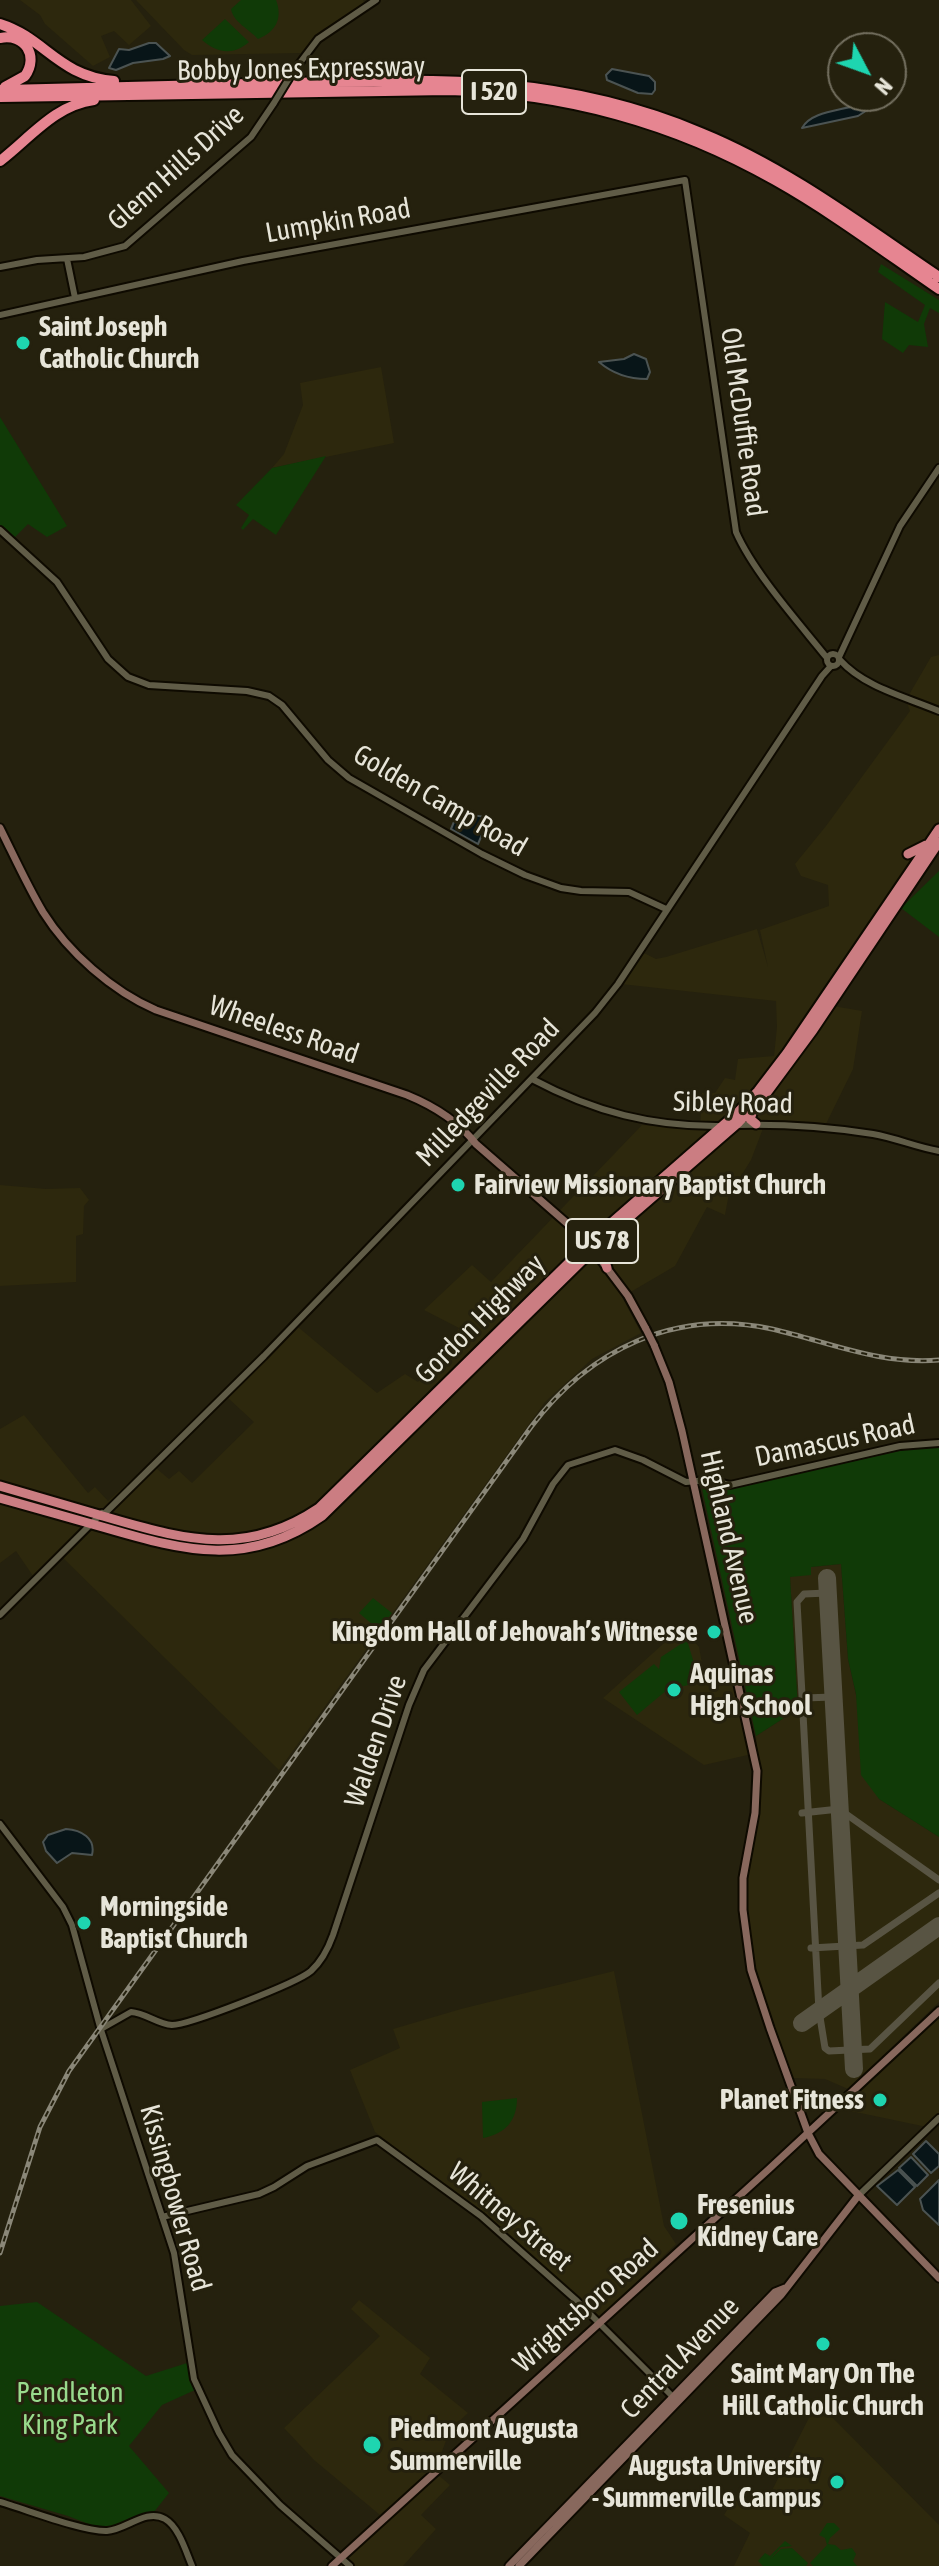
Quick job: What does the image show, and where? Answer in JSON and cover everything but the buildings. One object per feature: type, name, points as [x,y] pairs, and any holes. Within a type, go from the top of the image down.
[{"type":"highway","points":[[0,24],[23,35],[64,66],[98,80],[142,84],[252,84]]},
{"type":"highway","points":[[0,38],[19,39],[27,45],[32,57],[25,76],[15,84],[0,89]]},
{"type":"highway","name":"Bobby Jones Expressway","points":[[0,89],[482,81],[547,89],[631,108],[703,133],[771,166],[939,277]]},
{"type":"highway","name":"Bobby Jones Expressway","points":[[0,97],[462,90],[533,97],[604,111],[682,135],[751,167],[797,193],[939,289]]},
{"type":"highway","points":[[0,161],[55,115],[75,104],[160,95]]},
{"type":"highway","name":"Gordon Highway","points":[[0,1486],[178,1537],[205,1541],[251,1538],[276,1531],[303,1519],[326,1503],[764,1084],[939,827]]},
{"type":"highway","name":"Gordon Highway","points":[[0,1498],[175,1548],[215,1550],[262,1545],[306,1527],[336,1504],[591,1247],[608,1236],[756,1105],[781,1075],[939,843]]},
{"type":"highway","points":[[823,1014],[822,1024],[830,1029]]},
{"type":"highway","points":[[794,1026],[798,1038]]},
{"type":"highway","points":[[756,1105],[750,1117],[756,1124]]},
{"type":"highway","points":[[704,1126],[709,1132],[707,1139]]},
{"type":"highway","points":[[607,1268],[602,1251],[608,1236]]},
{"type":"main road","name":"Wheeless Road","points":[[0,828],[53,926],[103,977],[128,996],[156,1010],[407,1095],[437,1110],[571,1225],[591,1247]]},
{"type":"main road","name":"Highland Avenue","points":[[591,1247],[628,1296],[669,1382],[718,1585],[757,1771],[755,1813],[743,1878],[744,1920],[751,1970],[808,2133],[819,2154],[939,2278]]},
{"type":"main road","name":"Wrightsboro Road","points":[[332,2566],[939,2011]]},
{"type":"main road","name":"Central Avenue","points":[[519,2566],[775,2292],[785,2288],[858,2196]]},
{"type":"main road","name":"Central Avenue","points":[[509,2566],[675,2399]]},
{"type":"street","name":"Glenn Hills Drive","points":[[0,267],[113,251],[132,241],[251,137],[318,39],[376,0]]},
{"type":"street","name":"Lumpkin Road","points":[[0,315],[222,265],[685,180]]},
{"type":"street","name":"Old McDuffie Road","points":[[685,180],[735,529],[746,551],[816,647],[862,680],[939,711]]},
{"type":"street","points":[[67,259],[75,298]]},
{"type":"street","name":"Milledgeville Road","points":[[0,1615],[241,1378],[603,1003],[845,641],[906,516],[939,468]]},
{"type":"street","name":"Golden Camp Road","points":[[0,530],[57,582],[108,659],[128,677],[149,685],[247,691],[269,696],[285,708],[324,755],[349,778],[494,860],[561,888],[629,892],[666,909]]},
{"type":"street","name":"Sibley Road","points":[[532,1079],[621,1116],[654,1123],[803,1125],[875,1135],[939,1151]]},
{"type":"street","name":"Damascus Road","points":[[693,1482],[708,1480],[730,1485],[900,1446],[939,1443]]},
{"type":"street","name":"Walden Drive","points":[[101,2029],[131,2012],[171,2025],[182,2023],[293,1983],[313,1970],[329,1947],[409,1705],[424,1670],[523,1539],[553,1484],[568,1465],[615,1450],[686,1482],[693,1482]]},
{"type":"street","name":"Kissingbower Road","points":[[0,1824],[69,1916],[180,2280],[194,2379],[219,2433],[232,2455],[270,2495],[350,2566]]},
{"type":"street","name":"Central Avenue","points":[[858,2196],[939,2118]]},
{"type":"street","name":"Whitney Street","points":[[162,2217],[259,2194],[307,2166],[377,2140],[481,2216],[600,2324],[675,2399]]},
{"type":"street","points":[[0,2502],[106,2531],[150,2516],[161,2516],[173,2524],[192,2566]]},
{"type":"shaded area","points":[[20,0],[131,0],[151,26],[129,45],[114,31],[101,36],[110,57],[93,66]]},
{"type":"shaded area","points":[[136,0],[363,0],[365,4],[322,30],[301,53],[192,55]]},
{"type":"shaded area","points":[[156,43],[170,56],[133,63],[116,70],[109,68],[119,49],[129,50]]},
{"type":"shaded area","points":[[612,69],[649,76],[655,82],[655,90],[652,94],[638,93],[607,80],[606,75]]},
{"type":"shaded area","points":[[829,112],[864,112],[802,128]]},
{"type":"shaded area","points":[[634,354],[646,359],[650,372],[647,379],[621,375],[599,362],[624,359]]},
{"type":"shaded area","points":[[381,367],[394,443],[272,468],[284,454],[303,405],[300,383]]},
{"type":"shaded area","points":[[939,655],[939,852],[833,1006],[862,1011],[853,1069],[825,1126],[765,1123],[751,1160],[730,1188],[725,1215],[707,1207],[675,1266],[622,1297],[641,1333],[592,1359],[545,1402],[279,1770],[58,1553],[33,1576],[16,1551],[0,1563],[0,1429],[24,1415],[88,1493],[95,1487],[108,1501],[150,1463],[169,1479],[179,1471],[192,1483],[254,1422],[228,1398],[298,1327],[377,1393],[405,1374],[418,1382],[459,1328],[424,1310],[472,1265],[491,1282],[642,1125],[700,1129],[702,1093],[715,1093],[725,1078],[735,1080],[738,1059],[774,1056],[776,1001],[621,984],[642,952],[656,959],[666,957],[757,929],[768,967],[760,930],[829,906],[828,885],[801,876],[795,864],[910,711],[906,700],[931,657]]},
{"type":"shaded area","points":[[463,814],[486,817],[478,844],[451,829],[456,817]]},
{"type":"shaded area","points":[[0,1185],[80,1188],[89,1200],[84,1206],[83,1234],[76,1236],[76,1282],[0,1286]]},
{"type":"shaded area","points":[[841,1564],[848,1659],[879,1799],[939,1837],[939,2002],[848,2089],[825,2079],[793,2078],[760,1984],[747,1908],[748,1873],[761,1791],[756,1736],[798,1709],[790,1577],[811,1567]]},
{"type":"shaded area","name":"Aquinas High School","points":[[682,1627],[699,1647],[705,1680],[732,1675],[752,1754],[704,1765],[603,1698]]},
{"type":"shaded area","points":[[66,1829],[86,1836],[92,1844],[92,1855],[72,1853],[57,1863],[46,1851],[43,1842],[48,1835]]},
{"type":"shaded area","points":[[614,1971],[664,2226],[676,2244],[599,2318],[485,2216],[375,2132],[350,2070],[400,2048],[393,2029]]},
{"type":"shaded area","points":[[939,2018],[939,2115],[927,2127],[846,2110],[845,2106]]},
{"type":"shaded area","points":[[926,2141],[939,2154],[939,2166],[931,2173],[913,2154]]},
{"type":"shaded area","points":[[911,2157],[928,2175],[917,2186],[899,2168]]},
{"type":"shaded area","points":[[898,2170],[915,2187],[897,2205],[877,2186]]},
{"type":"shaded area","points":[[939,2180],[939,2225],[923,2210],[920,2199]]},
{"type":"shaded area","name":"Piedmont Augusta Summerville","points":[[359,2300],[430,2358],[420,2374],[468,2413],[450,2430],[436,2467],[380,2515],[314,2460],[284,2428],[380,2336],[351,2309]]},
{"type":"shaded area","name":"Augusta University - Summerville Campus","points":[[817,2402],[939,2525],[939,2566],[734,2566],[750,2533],[724,2515],[735,2497],[762,2510]]},
{"type":"shaded area","points":[[437,2474],[450,2485],[421,2515],[436,2529],[403,2566],[336,2566]]},
{"type":"green space","points":[[241,0],[276,0],[279,13],[276,24],[258,39],[232,14],[231,9]]},
{"type":"green space","points":[[225,19],[249,42],[225,51],[213,48],[202,40]]},
{"type":"green space","points":[[881,264],[939,300],[939,313],[930,308],[924,324],[928,347],[909,345],[903,353],[882,339],[885,302],[918,322],[925,305],[878,272]]},
{"type":"green space","points":[[0,417],[67,526],[47,537],[28,524],[14,538],[0,526]]},
{"type":"green space","points":[[326,456],[276,535],[253,519],[243,530],[241,528],[249,515],[236,505],[272,468]]},
{"type":"green space","points":[[939,871],[939,937],[901,908]]},
{"type":"green space","points":[[922,1446],[939,1446],[939,1837],[879,1799],[861,1775],[856,1694],[848,1659],[841,1564],[811,1567],[811,1575],[790,1577],[798,1709],[756,1736],[701,1484],[735,1487]]},
{"type":"green space","points":[[373,1598],[392,1613],[379,1630],[359,1613]]},
{"type":"green space","points":[[687,1640],[699,1680],[697,1683],[667,1690],[637,1715],[619,1692],[654,1664],[659,1669],[661,1657]]},
{"type":"green space","points":[[517,2098],[515,2113],[508,2125],[498,2133],[483,2138],[482,2102]]},
{"type":"green space","name":"Pendleton King Park","points":[[37,2302],[146,2376],[187,2363],[195,2390],[162,2405],[129,2446],[169,2493],[154,2512],[116,2526],[99,2528],[0,2496],[0,2306]]},
{"type":"green space","points":[[827,2523],[834,2523],[840,2529],[828,2544],[841,2550],[852,2548],[856,2554],[853,2561],[857,2566],[813,2566],[810,2563],[827,2545],[825,2538],[819,2535]]},
{"type":"green space","points":[[785,2541],[792,2546],[781,2547],[770,2559],[781,2549],[792,2548],[808,2563],[806,2566],[763,2566],[758,2561],[765,2553],[770,2556]]},
{"type":"taxiway","points":[[827,1593],[804,1594],[797,1602],[819,2011],[825,2048],[829,2051],[870,2049],[939,1983]]},
{"type":"taxiway","points":[[804,1698],[833,1697]]},
{"type":"taxiway","points":[[802,1813],[839,1809],[939,1880]]},
{"type":"taxiway","points":[[811,1948],[863,1945],[939,1893]]},
{"type":"runway","points":[[827,1578],[854,2069]]},
{"type":"runway","points":[[802,2023],[939,1926]]},
{"type":"railway","points":[[0,2253],[40,2127],[69,2071],[531,1427],[579,1376],[636,1341],[668,1330],[701,1325],[736,1324],[772,1329],[875,1356],[939,1360]]},
{"type":"place","name":"Saint Joseph Catholic Church","points":[[23,343]]},
{"type":"place","name":"Fairview Missionary Baptist Church","points":[[458,1185]]},
{"type":"place","name":"Kingdom Hall of Jehovah’s Witnesse","points":[[714,1632]]},
{"type":"place","name":"Aquinas High School","points":[[674,1690]]},
{"type":"place","name":"Morningside Baptist Church","points":[[84,1923]]},
{"type":"place","name":"Planet Fitness","points":[[880,2100]]},
{"type":"place","name":"Fresenius Kidney Care","points":[[679,2221]]},
{"type":"place","name":"Saint Mary On The Hill Catholic Church","points":[[823,2344]]},
{"type":"place","name":"Piedmont Augusta Summerville","points":[[372,2445]]},
{"type":"place","name":"Augusta University - Summerville Campus","points":[[837,2482]]}]
